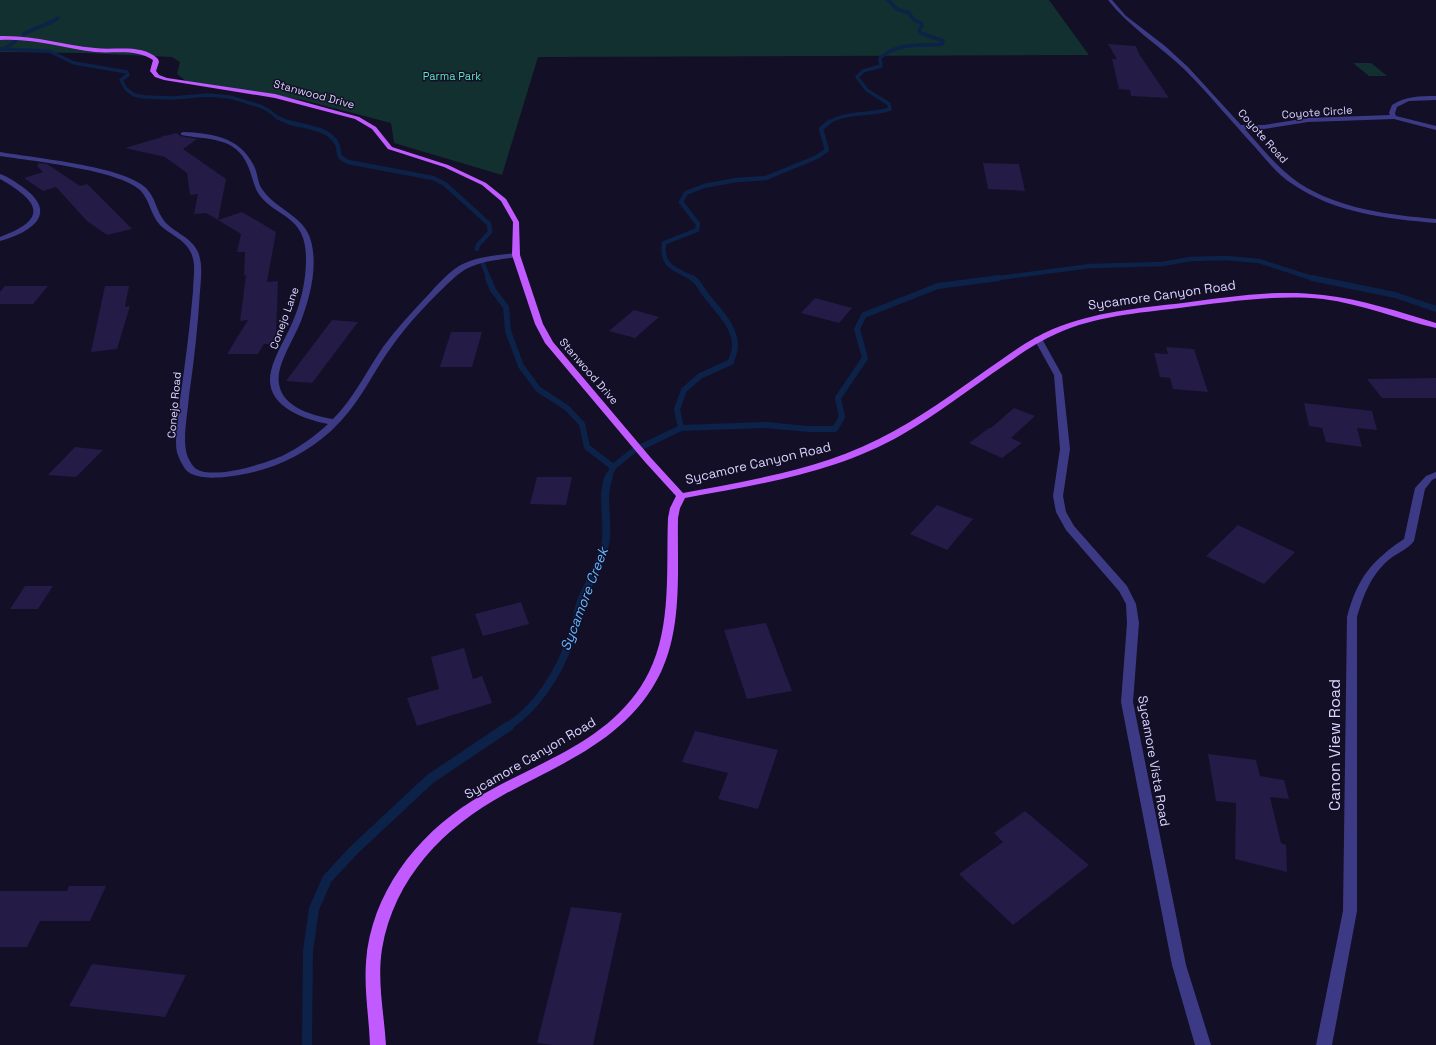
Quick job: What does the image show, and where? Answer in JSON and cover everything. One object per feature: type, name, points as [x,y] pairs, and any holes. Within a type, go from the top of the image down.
[{"type":"main road","name":"Stanwood Drive","points":[[0,38],[29,37],[90,49],[144,53],[155,59],[156,62],[153,71],[161,78],[275,96],[357,118],[374,128],[390,148],[464,173],[495,192],[504,200],[515,217],[516,255],[539,324],[549,343],[578,379],[681,496]]},
{"type":"main road","name":"Sycamore Canyon Road","points":[[378,1045],[373,995],[375,949],[384,912],[391,895],[413,859],[441,831],[471,808],[500,791],[556,764],[614,726],[637,703],[650,682],[661,658],[667,632],[673,518],[675,508],[681,496],[809,469],[863,451],[916,422],[1038,339],[1073,324],[1109,315],[1222,300],[1275,296],[1308,296],[1336,299],[1436,326]]},
{"type":"street","name":"Coyote Road","points":[[1110,0],[1124,17],[1174,56],[1284,175],[1314,194],[1345,206],[1380,215],[1436,221]]},
{"type":"street","points":[[1394,117],[1392,109],[1397,103],[1410,99],[1436,98]]},
{"type":"street","name":"Coyote Circle","points":[[1241,127],[1264,127],[1308,120],[1394,117],[1436,128]]},
{"type":"street","name":"Conejo Lane","points":[[183,134],[210,136],[223,139],[240,148],[251,165],[258,187],[265,199],[294,220],[306,234],[308,242],[309,279],[305,300],[274,374],[274,385],[275,391],[283,401],[295,410],[303,414],[334,422]]},
{"type":"street","name":"Conejo Road","points":[[0,154],[101,170],[133,181],[150,197],[155,213],[163,224],[194,250],[198,263],[195,316],[182,420],[181,451],[190,469],[194,472],[213,475],[251,471],[272,465],[291,457],[307,447],[352,404],[387,348],[441,286],[458,271],[469,264],[485,259],[516,255]]},
{"type":"street","points":[[0,176],[29,193],[36,204],[39,213],[36,220],[28,227],[0,239]]},
{"type":"street","name":"Sycamore Vista Road","points":[[1038,339],[1058,375],[1065,449],[1058,496],[1061,512],[1070,528],[1123,589],[1131,604],[1133,623],[1127,702],[1179,965],[1202,1045]]},
{"type":"street","name":"Canon View Road","points":[[1324,1045],[1350,911],[1352,616],[1358,594],[1368,575],[1388,554],[1409,541],[1420,488],[1429,478],[1436,475]]},
{"type":"green space","name":"Parma Park","points":[[0,0],[1049,0],[1089,55],[538,57],[502,175],[394,143],[391,123],[303,100],[186,81],[177,74],[180,62],[172,57],[84,53],[0,52]]},
{"type":"green space","points":[[1353,63],[1371,63],[1387,76],[1369,76]]},
{"type":"building","points":[[1108,44],[1136,46],[1139,54],[1169,98],[1131,96],[1130,90],[1119,89],[1112,59],[1117,59]]},
{"type":"building","points":[[176,133],[181,136],[197,139],[183,149],[226,179],[218,220],[206,213],[194,214],[198,194],[190,195],[187,173],[165,157],[125,148],[162,137],[163,135],[165,136]]},
{"type":"building","points":[[39,163],[47,164],[80,186],[87,184],[132,229],[107,235],[87,221],[56,187],[43,191],[24,178],[43,172],[37,166]]},
{"type":"building","points":[[983,163],[1019,164],[1025,191],[988,189]]},
{"type":"building","points":[[242,212],[276,232],[267,282],[278,281],[276,334],[271,344],[264,344],[258,354],[227,354],[248,320],[240,321],[246,275],[244,276],[245,252],[237,252],[241,234],[218,220]]},
{"type":"building","points":[[5,286],[48,286],[33,304],[0,304],[0,292]]},
{"type":"building","points":[[105,286],[129,286],[125,307],[130,306],[117,349],[91,352]]},
{"type":"building","points":[[815,298],[852,308],[839,323],[801,313]]},
{"type":"building","points":[[634,310],[659,317],[635,338],[609,331]]},
{"type":"building","points":[[332,320],[358,322],[312,383],[286,381]]},
{"type":"building","points":[[451,332],[482,332],[472,367],[440,367]]},
{"type":"building","points":[[1166,347],[1194,349],[1208,392],[1173,389],[1170,378],[1160,377],[1154,353],[1168,354]]},
{"type":"building","points":[[1436,378],[1436,398],[1382,398],[1367,379]]},
{"type":"building","points":[[1304,403],[1372,411],[1377,430],[1357,428],[1362,447],[1326,442],[1322,428],[1309,426]]},
{"type":"building","points":[[1014,408],[1035,416],[1011,438],[1022,443],[1002,458],[969,443],[991,428]]},
{"type":"building","points":[[75,447],[103,450],[76,477],[48,475]]},
{"type":"building","points":[[537,477],[572,477],[566,505],[530,504]]},
{"type":"building","points":[[937,505],[973,519],[947,550],[910,534]]},
{"type":"building","points":[[1238,525],[1295,552],[1264,584],[1206,556]]},
{"type":"building","points":[[25,586],[53,586],[38,609],[10,609]]},
{"type":"building","points":[[521,602],[529,624],[483,636],[475,614]]},
{"type":"building","points":[[766,623],[792,691],[747,699],[724,630]]},
{"type":"building","points":[[464,648],[473,679],[482,676],[492,703],[417,726],[407,698],[439,689],[431,657]]},
{"type":"building","points":[[695,731],[778,750],[758,809],[718,799],[728,773],[682,762]]},
{"type":"building","points":[[1208,754],[1256,760],[1260,776],[1284,780],[1289,799],[1270,797],[1281,843],[1286,845],[1287,872],[1235,859],[1236,803],[1216,801]]},
{"type":"building","points":[[1025,811],[1089,865],[1013,925],[959,874],[1003,842],[994,833]]},
{"type":"building","points":[[69,886],[106,886],[90,921],[40,921],[27,947],[0,947],[0,891],[67,891]]},
{"type":"building","points":[[571,907],[622,913],[593,1045],[553,1045],[537,1043]]},
{"type":"building","points":[[92,964],[186,975],[165,1017],[69,1006]]},
{"type":"waterway","points":[[828,123],[835,119],[850,115],[890,109],[889,104],[867,90],[857,77],[863,71],[881,66],[880,58],[887,53],[902,47],[942,44],[943,41],[921,33],[919,30],[922,26],[921,23],[914,20],[909,13],[897,9],[888,0]]},
{"type":"waterway","points":[[24,34],[58,18]]},
{"type":"waterway","points":[[7,49],[6,48],[17,40]]},
{"type":"waterway","name":"Sycamore Creek","points":[[0,49],[49,51],[74,63],[127,72],[128,75],[121,80],[126,89],[134,95],[172,98],[208,95],[230,97],[260,106],[278,118],[289,122]]},
{"type":"waterway","name":"Sycamore Creek","points":[[289,122],[320,130],[332,137],[337,144],[340,157],[348,162],[433,178],[445,184],[489,224],[490,232],[478,245],[477,249]]},
{"type":"waterway","points":[[681,428],[677,409],[684,390],[700,376],[731,362],[735,349],[734,339],[729,325],[698,283],[694,279],[671,267],[665,258],[664,243],[697,230],[698,224],[681,202],[686,193],[704,186],[736,180],[766,178],[817,157],[827,150],[821,129],[829,122]]},
{"type":"waterway","points":[[991,279],[1090,266],[1162,264],[1191,259],[1226,258],[1259,261],[1315,279]]},
{"type":"waterway","name":"Sycamore Creek","points":[[483,264],[489,279]]},
{"type":"waterway","name":"Sycamore Creek","points":[[488,278],[493,290],[506,307],[508,331],[521,366],[538,389],[567,408],[582,424],[587,447],[613,467]]},
{"type":"waterway","points":[[681,428],[766,425],[809,429],[835,429],[842,417],[838,398],[865,358],[857,329],[864,315],[938,286],[999,278]]},
{"type":"waterway","points":[[1312,278],[1395,295],[1436,309]]},
{"type":"waterway","points":[[613,467],[633,451],[681,428]]},
{"type":"waterway","name":"Sycamore Creek","points":[[609,477],[613,467]]},
{"type":"waterway","name":"Sycamore Creek","points":[[507,727],[529,709],[539,698],[555,674],[568,647],[581,601],[605,545],[605,493],[609,476]]},
{"type":"waterway","name":"Sycamore Creek","points":[[307,1045],[308,951],[314,909],[327,879],[354,850],[430,779],[509,726]]}]
